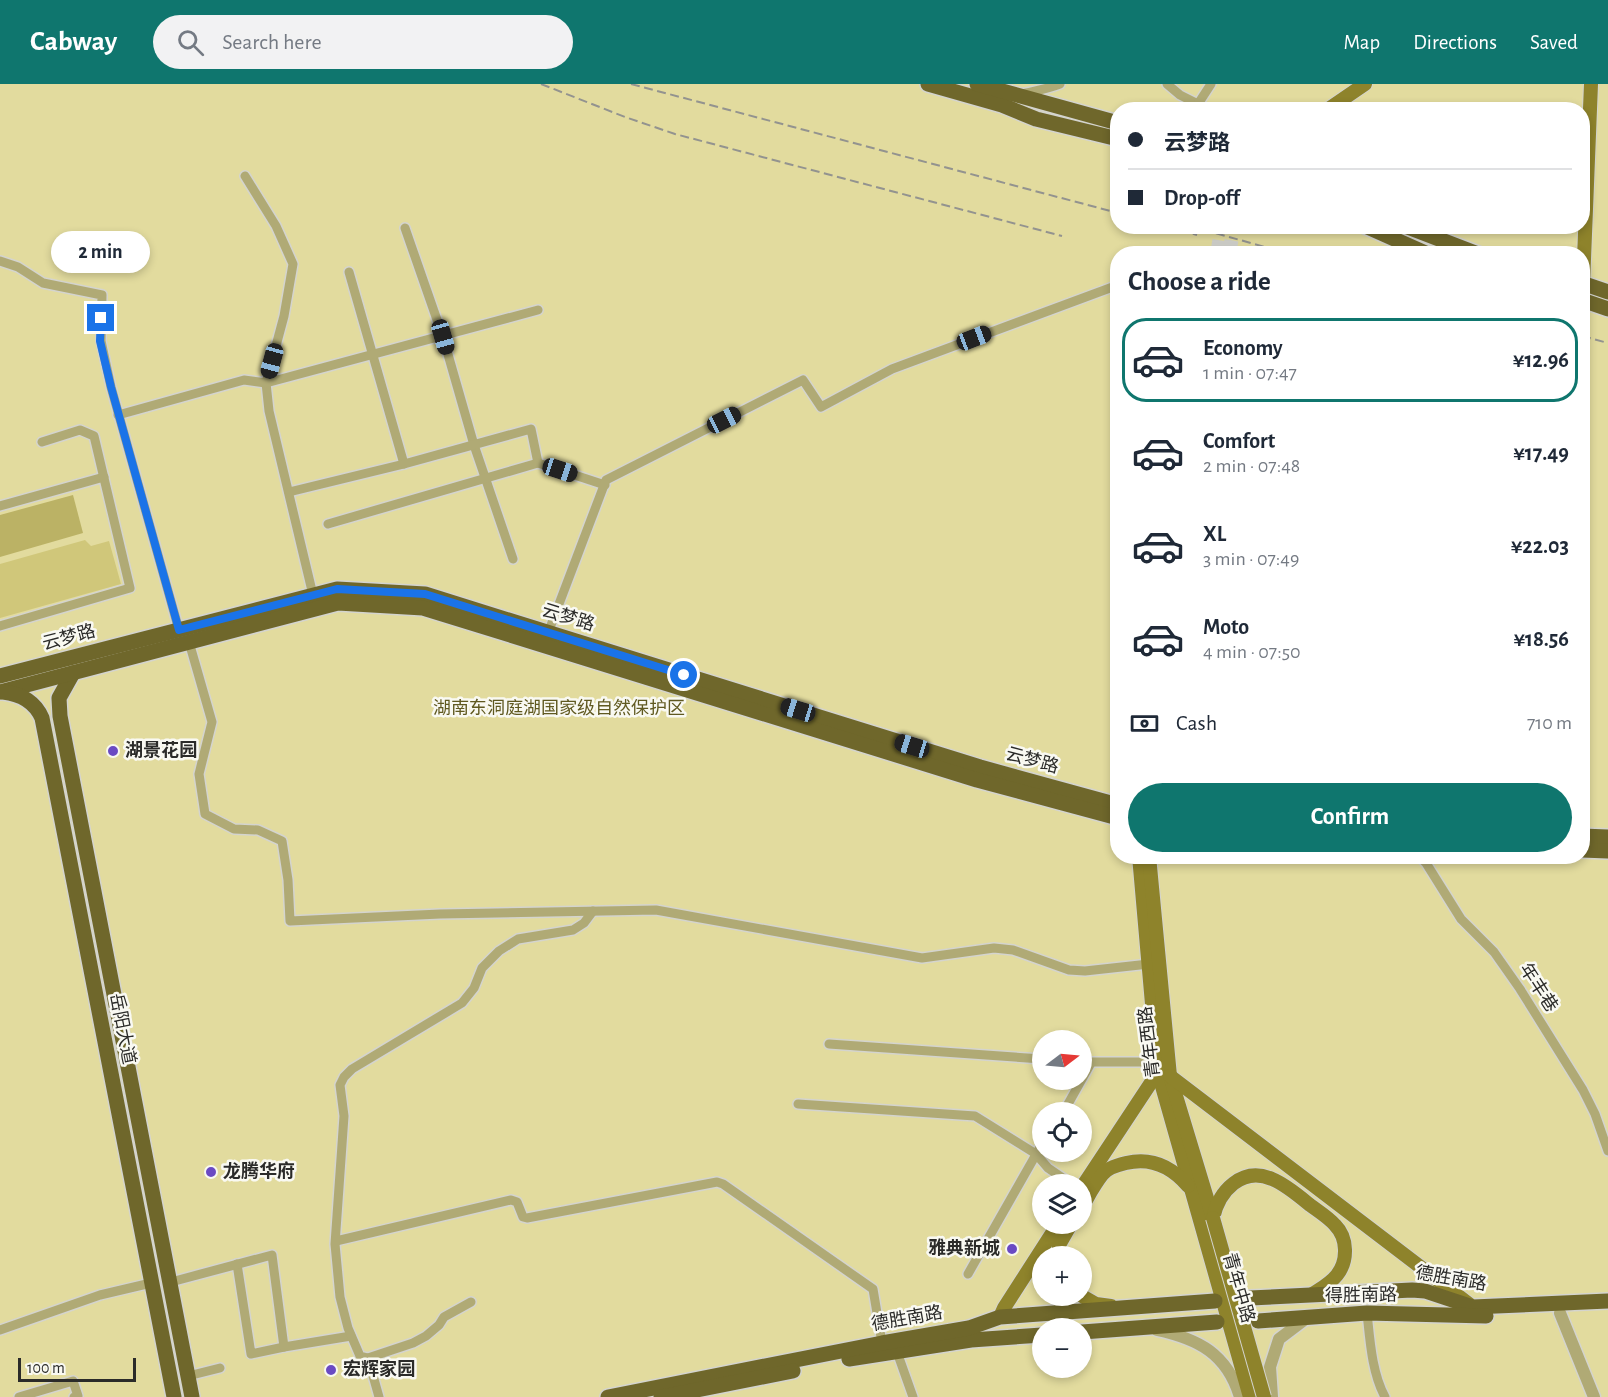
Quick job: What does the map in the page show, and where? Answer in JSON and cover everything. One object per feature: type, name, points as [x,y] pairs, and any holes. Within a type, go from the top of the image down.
[{"type":"main road","points":[[928,84],[1002,105],[1036,119],[1110,137]]},
{"type":"main road","points":[[977,84],[1110,121]]},
{"type":"main road","points":[[1339,102],[1365,84]]},
{"type":"main road","points":[[1590,109],[1591,84]]},
{"type":"main road","points":[[1383,234],[1410,246]]},
{"type":"main road","points":[[1426,234],[1457,246]]},
{"type":"main road","points":[[1590,286],[1608,292]]},
{"type":"main road","points":[[1590,303],[1608,309]]},
{"type":"main road","name":"云梦路","points":[[1,687],[184,636],[337,589],[425,594],[980,767],[1110,803]]},
{"type":"main road","points":[[1,687],[72,673],[184,636],[338,603],[423,608],[977,780],[1110,816]]},
{"type":"main road","name":"岳阳大道","points":[[72,673],[59,698],[60,716],[192,1397]]},
{"type":"main road","name":"岳阳大道","points":[[1,687],[30,702],[42,718],[174,1397]]},
{"type":"main road","points":[[1590,836],[1608,837]]},
{"type":"main road","points":[[1590,850],[1608,851]]},
{"type":"main road","name":"青年西路","points":[[1140,864],[1149,964],[1164,1074],[1191,1190]]},
{"type":"main road","name":"青年西路","points":[[1150,864],[1164,1074],[1213,1218]]},
{"type":"main road","points":[[1091,1174],[1164,1074],[1473,1307]]},
{"type":"main road","points":[[1092,1191],[1103,1174],[1117,1165],[1146,1160],[1173,1171],[1191,1190]]},
{"type":"main road","points":[[1213,1218],[1220,1197],[1232,1182],[1250,1176],[1273,1179],[1305,1201],[1335,1225],[1341,1233],[1345,1247],[1342,1263],[1336,1275],[1311,1295]]},
{"type":"main road","name":"青年中路","points":[[1191,1190],[1250,1397]]},
{"type":"main road","name":"青年中路","points":[[1213,1218],[1264,1397]]},
{"type":"main road","points":[[1000,1317],[1052,1234]]},
{"type":"main road","name":"德胜南路","points":[[1250,1298],[1412,1290],[1425,1291],[1473,1307],[1608,1301]]},
{"type":"main road","name":"德胜南路","points":[[608,1397],[969,1328],[1000,1317],[1215,1301]]},
{"type":"main road","points":[[1092,1302],[1122,1308]]},
{"type":"main road","name":"得胜南路","points":[[1258,1321],[1367,1314],[1473,1316],[1608,1311]]},
{"type":"main road","points":[[1092,1331],[1217,1323]]},
{"type":"main road","name":"德胜南路","points":[[661,1397],[897,1352],[971,1340],[1032,1336]]},
{"type":"street","points":[[1017,95],[1035,89],[1046,90],[1060,84]]},
{"type":"street","points":[[1167,84],[1192,102]]},
{"type":"street","points":[[1203,102],[1211,84]]},
{"type":"street","points":[[245,176],[276,226],[293,264],[284,316],[266,383],[269,411],[313,596]]},
{"type":"street","points":[[405,228],[443,337],[474,445],[513,559]]},
{"type":"street","points":[[0,261],[18,267],[43,283],[102,295],[100,341],[118,415],[212,722],[199,774],[205,814],[234,830],[258,830],[282,841],[288,880],[290,921],[440,914],[639,909],[671,912],[922,958],[994,948],[1013,950],[1069,970],[1084,971],[1149,964]]},
{"type":"street","points":[[349,272],[404,464]]},
{"type":"street","points":[[548,633],[606,480],[803,380],[821,407],[892,369],[1110,288]]},
{"type":"street","points":[[118,415],[244,380],[266,383],[374,356],[538,310]]},
{"type":"street","points":[[289,492],[404,464],[531,429],[538,463]]},
{"type":"street","points":[[0,626],[130,588],[94,436],[80,430],[42,442]]},
{"type":"street","points":[[328,525],[538,463],[605,485]]},
{"type":"street","points":[[0,506],[104,477]]},
{"type":"street","name":"年丰巷","points":[[1427,864],[1461,919],[1494,952],[1520,989],[1583,1090],[1595,1114],[1608,1151]]},
{"type":"street","points":[[471,1302],[455,1309],[426,1336],[414,1343],[368,1358],[360,1356],[351,1336],[340,1297],[336,1241],[344,1116],[340,1085],[352,1069],[462,1003],[470,994],[482,968],[508,945],[518,939],[573,930],[584,923],[593,911]]},
{"type":"street","points":[[829,1044],[1032,1058]]},
{"type":"street","points":[[1092,1062],[1144,1062],[1164,1074]]},
{"type":"street","points":[[798,1104],[975,1116],[1032,1152]]},
{"type":"street","points":[[968,1274],[1032,1161]]},
{"type":"street","points":[[1043,1162],[1057,1174]]},
{"type":"street","points":[[336,1241],[511,1200],[517,1202],[523,1217],[527,1218],[717,1182],[867,1283],[873,1289],[876,1297],[882,1343]]},
{"type":"street","points":[[171,1282],[272,1255],[284,1347]]},
{"type":"street","points":[[237,1264],[251,1354],[351,1336]]},
{"type":"street","points":[[0,1330],[100,1295],[152,1283]]},
{"type":"street","points":[[1560,1313],[1594,1397]]},
{"type":"street","points":[[1367,1314],[1370,1346],[1381,1390],[1385,1397]]},
{"type":"street","points":[[1272,1397],[1270,1366],[1279,1339],[1308,1317]]},
{"type":"street","points":[[1141,1327],[1181,1335],[1210,1350],[1232,1376],[1240,1397]]},
{"type":"street","points":[[245,1360],[351,1336]]},
{"type":"street","points":[[897,1352],[913,1397]]},
{"type":"street","points":[[368,1358],[379,1397]]},
{"type":"street","points":[[188,1376],[220,1368]]},
{"type":"street","points":[[19,1397],[73,1381],[78,1396],[74,1397]]},
{"type":"green space","name":"湖南东洞庭湖国家级自然保护区","points":[[0,84],[1608,84],[1608,1397],[0,1397]]},
{"type":"shaded area","points":[[73,495],[83,533],[0,557],[0,515]]},
{"type":"shaded area","points":[[85,540],[91,546],[109,541],[121,584],[0,618],[0,564]]},
{"type":"tunnel","points":[[1218,246],[1221,234]]},
{"type":"tunnel","points":[[1230,246],[1233,234]]},
{"type":"railway","points":[[541,84],[675,134],[1062,236]]},
{"type":"railway","points":[[631,84],[1110,211]]},
{"type":"railway","points":[[1219,234],[1261,246]]},
{"type":"railway","points":[[1590,338],[1608,343]]},
{"type":"place","name":"湖景花园","points":[[113,751]]},
{"type":"place","name":"龙腾华府","points":[[211,1172]]},
{"type":"place","name":"雅典新城","points":[[1012,1249]]},
{"type":"place","name":"宏辉家园","points":[[331,1370]]},
{"type":"route","points":[[101,318],[100,341],[118,415],[179,630],[337,589],[425,594],[684,675]]}]
